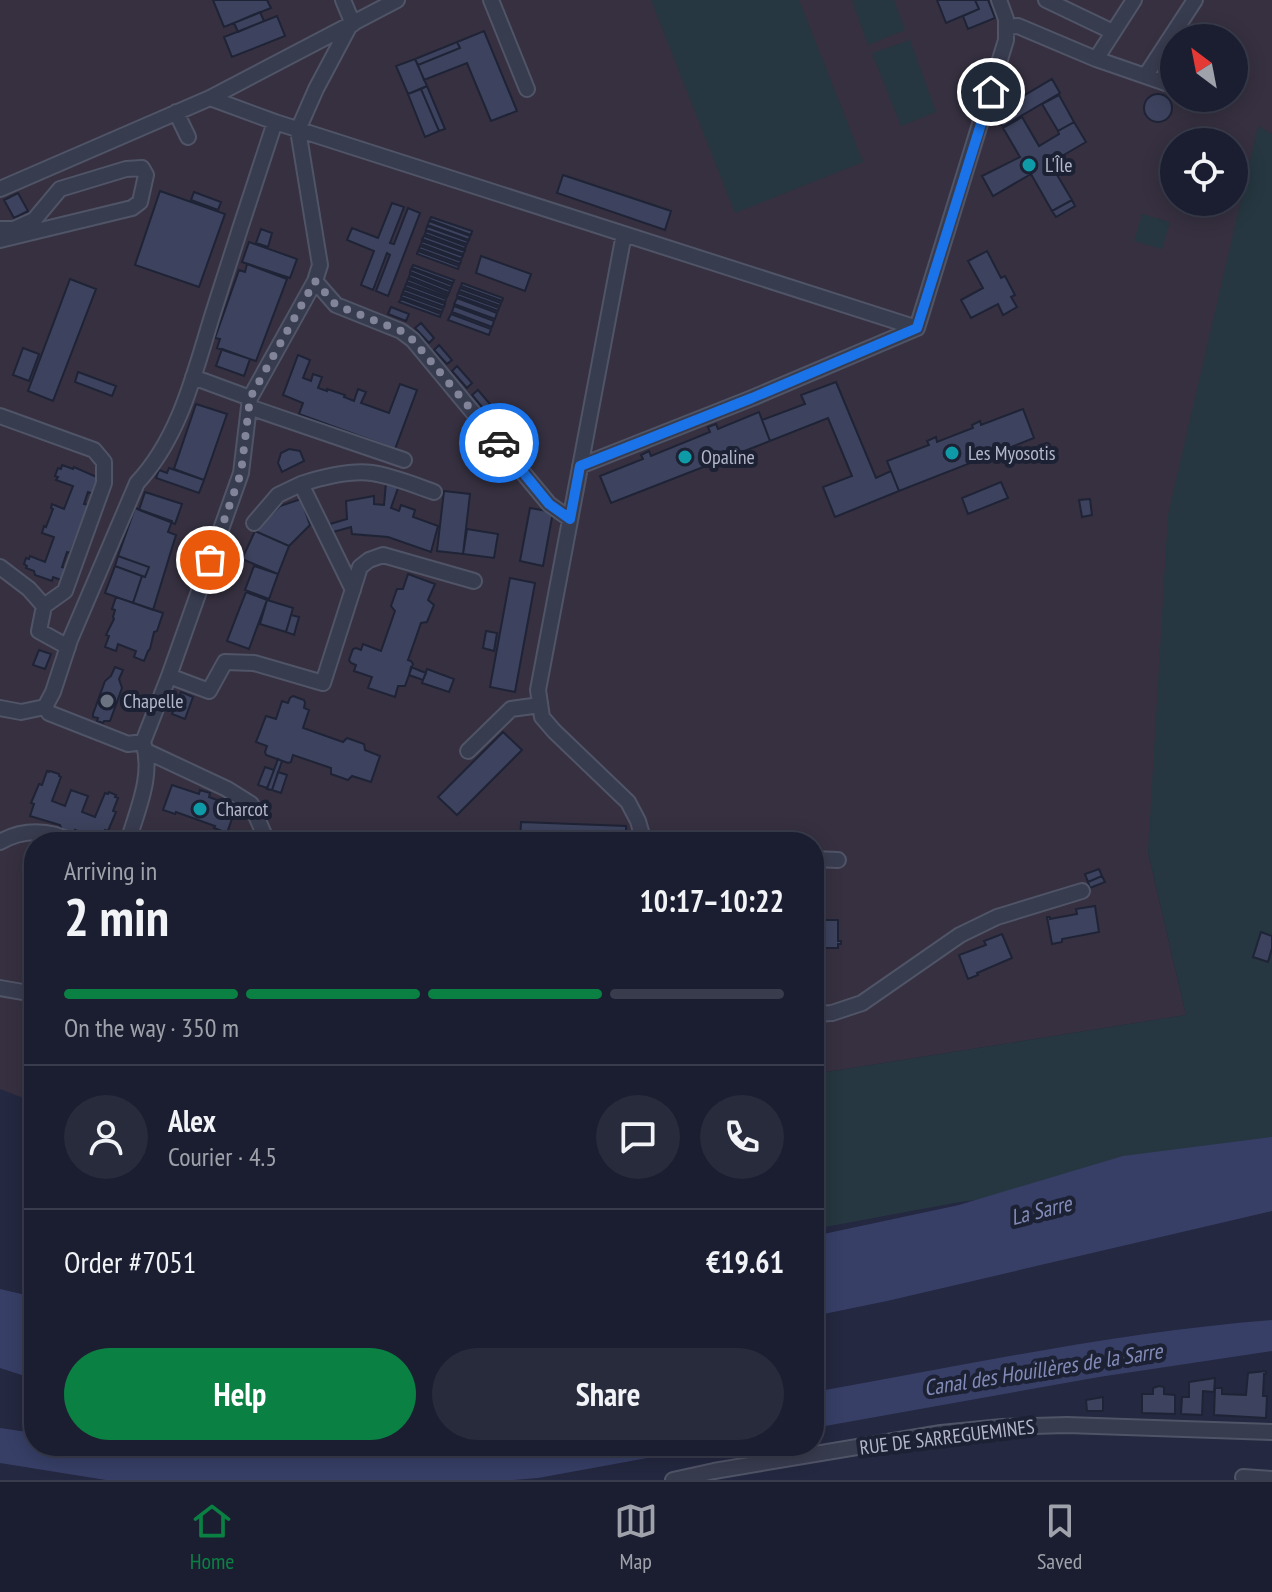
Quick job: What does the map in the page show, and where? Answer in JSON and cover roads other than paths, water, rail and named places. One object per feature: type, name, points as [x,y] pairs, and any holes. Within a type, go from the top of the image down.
[{"type":"street","points":[[131,832],[147,774],[144,747],[241,473],[250,403],[315,281],[320,265],[298,130],[351,24],[343,0]]},
{"type":"street","points":[[0,189],[210,98],[397,0]]},
{"type":"street","points":[[491,0],[527,89]]},
{"type":"street","points":[[580,466],[917,328],[1006,40],[1006,19],[999,0]]},
{"type":"street","points":[[1046,0],[1113,32]]},
{"type":"street","points":[[1096,59],[1132,0]]},
{"type":"street","points":[[1146,75],[1195,0]]},
{"type":"street","points":[[1006,27],[1018,26],[1096,59],[1160,80]]},
{"type":"street","points":[[210,98],[298,130],[917,328]]},
{"type":"street","points":[[176,112],[188,137]]},
{"type":"street","points":[[45,707],[137,483],[165,448],[193,377],[275,122]]},
{"type":"street","points":[[0,229],[14,229],[34,220],[60,189],[72,158]]},
{"type":"street","points":[[0,240],[132,208],[140,202],[146,175],[142,168],[126,169],[60,189]]},
{"type":"street","points":[[624,234],[538,690],[542,717],[628,802],[641,832]]},
{"type":"street","points":[[315,281],[336,305],[401,331],[413,340],[549,504],[570,519]]},
{"type":"street","points":[[193,377],[250,403],[404,460]]},
{"type":"street","points":[[0,416],[94,450],[104,462],[104,483],[65,591],[44,606],[39,631],[68,647]]},
{"type":"street","points":[[254,523],[278,495],[327,476],[369,472],[434,492]]},
{"type":"street","points":[[301,484],[353,590]]},
{"type":"street","points":[[169,676],[209,691],[225,662],[254,663],[323,683],[360,567],[369,560],[383,555],[474,581]]},
{"type":"street","points":[[0,567],[29,589],[44,606]]},
{"type":"street","points":[[468,751],[511,709],[540,705]]},
{"type":"street","points":[[0,708],[21,712],[45,707]]},
{"type":"street","points":[[45,707],[49,713],[128,744],[144,747],[227,789],[251,804],[263,832]]},
{"type":"street","points":[[0,842],[11,835],[24,834]]},
{"type":"street","points":[[824,859],[838,860]]},
{"type":"street","points":[[824,1013],[862,1003],[960,935],[997,917],[1082,891]]},
{"type":"street","points":[[0,988],[24,992]]},
{"type":"street","name":"RUE DE SARREGUEMINES","points":[[824,1453],[925,1436],[1052,1424],[1272,1432]]},
{"type":"street","name":"RUE DE SARREGUEMINES","points":[[673,1480],[804,1456]]},
{"type":"street","points":[[1243,1477],[1272,1479]]},
{"type":"water","name":"La Sarre","points":[[1272,1137],[1272,1211],[824,1314],[824,1234],[959,1205],[1123,1156]]},
{"type":"water","points":[[0,1289],[24,1295],[24,1376],[0,1368]]},
{"type":"water","name":"Canal des Houillères de la Sarre","points":[[1272,1320],[1272,1351],[1099,1377],[824,1426],[824,1390],[1099,1341]]},
{"type":"water","points":[[0,1428],[24,1432],[24,1456],[658,1456],[513,1480],[106,1480],[0,1463]]},
{"type":"place","name":"L'Île","points":[[1029,165]]},
{"type":"place","name":"Les Myosotis","points":[[952,453]]},
{"type":"place","name":"Opaline","points":[[685,457]]},
{"type":"place","name":"Chapelle","points":[[107,701]]},
{"type":"place","name":"Charcot","points":[[200,809]]}]
